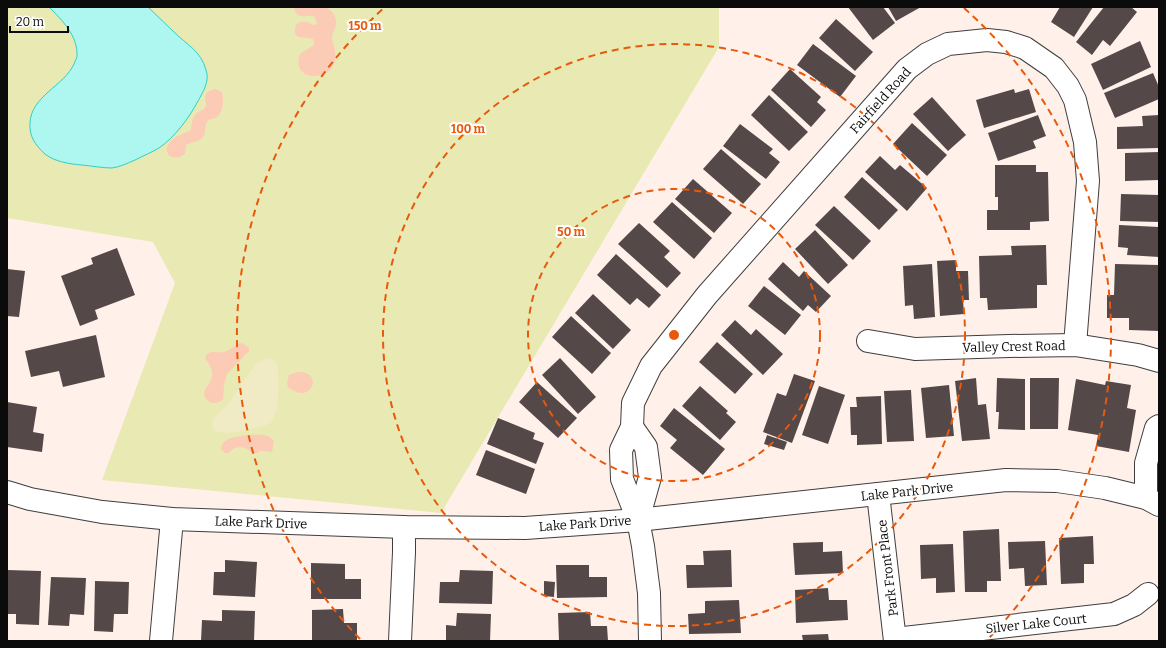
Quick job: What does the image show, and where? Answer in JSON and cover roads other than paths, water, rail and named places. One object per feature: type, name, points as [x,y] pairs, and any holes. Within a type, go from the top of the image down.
[{"type":"street","name":"Fairfield Road","points":[[638,520],[650,477],[646,447],[632,427],[633,403],[651,366],[707,294],[907,69],[927,54],[948,44],[986,40],[1006,42],[1025,48],[1054,68],[1068,86],[1075,100],[1085,142],[1088,181],[1075,345]]},
{"type":"street","name":"Valley Crest Road","points":[[868,341],[915,349],[1075,345],[1138,355],[1159,361]]},
{"type":"street","points":[[1155,495],[1146,463],[1156,428],[1159,426]]},
{"type":"street","name":"Lake Park Drive","points":[[7,492],[30,499],[102,512],[172,519],[404,527],[525,528],[638,520],[1006,480],[1057,481],[1155,495]]},
{"type":"street","name":"Park Front Place","points":[[878,494],[895,640]]},
{"type":"street","points":[[161,641],[172,519]]},
{"type":"street","points":[[638,520],[649,592],[650,641]]},
{"type":"street","points":[[400,641],[404,527]]},
{"type":"street","name":"Silver Lake Court","points":[[895,640],[1114,614],[1134,605],[1148,594]]},
{"type":"water","points":[[49,7],[148,7],[197,53],[204,63],[207,74],[205,86],[202,94],[186,120],[165,144],[135,160],[112,168],[77,165],[63,162],[49,157],[38,147],[33,140],[30,128],[32,114],[36,105],[42,98],[69,72],[77,56],[77,49],[72,35],[64,23]]}]
